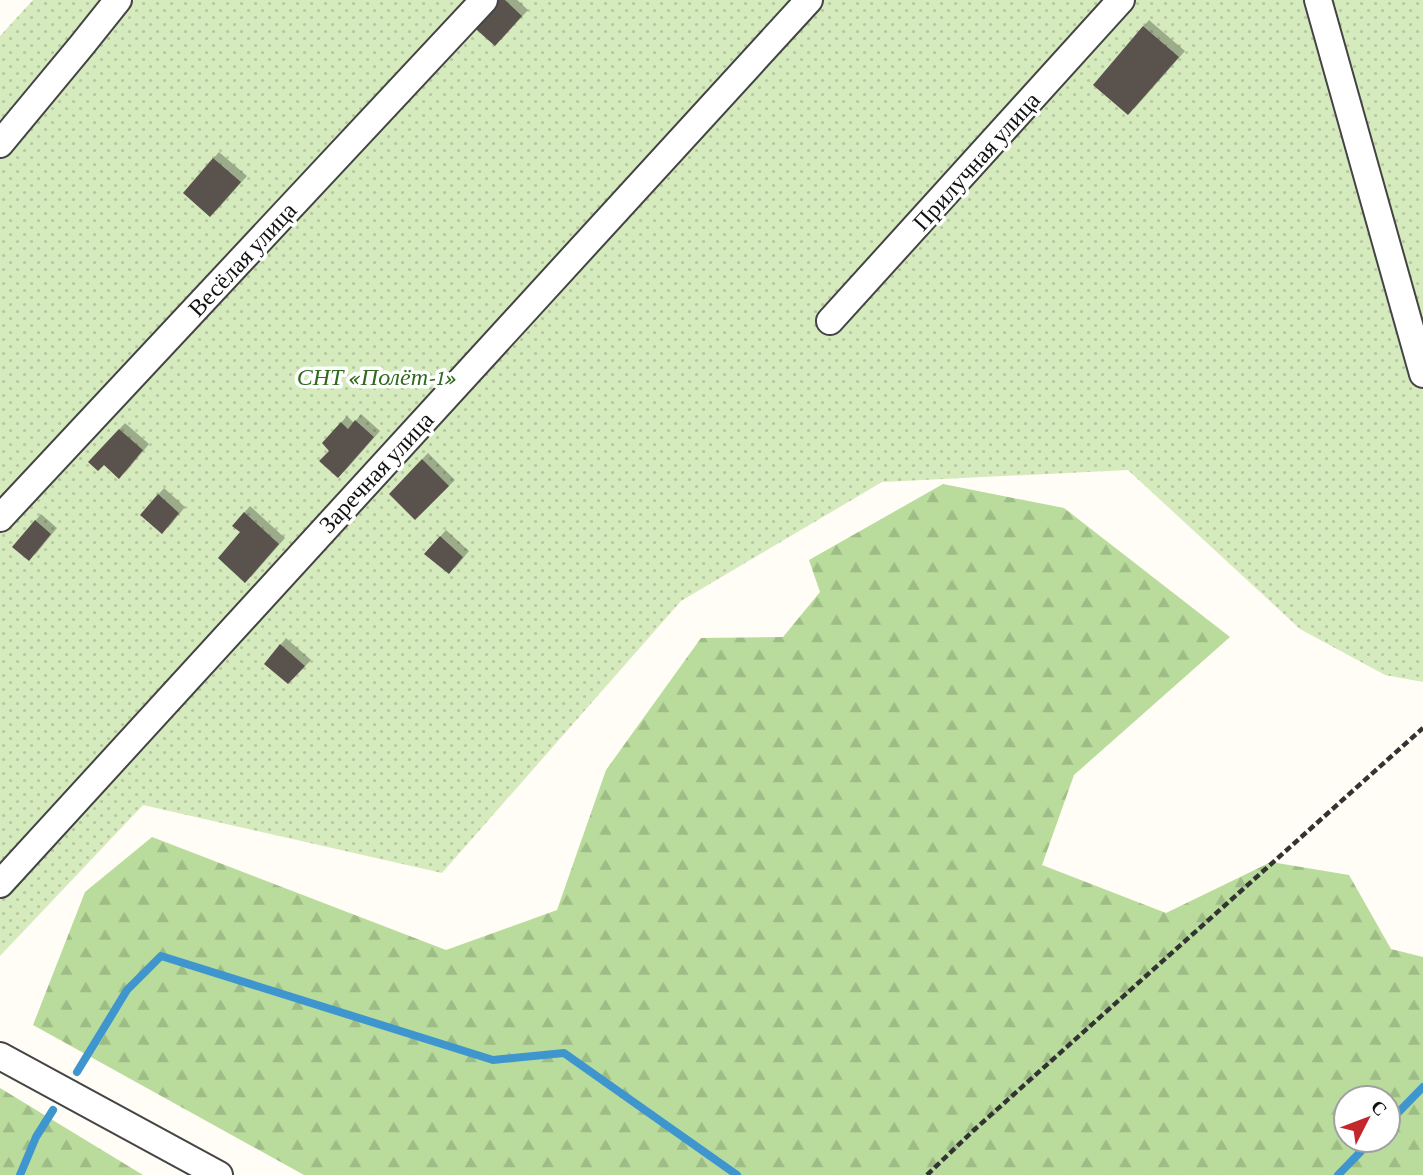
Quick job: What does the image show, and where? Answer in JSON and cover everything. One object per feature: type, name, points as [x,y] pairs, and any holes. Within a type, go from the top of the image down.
[{"type":"street","points":[[0,144],[118,0]]},
{"type":"street","name":"Весёлая улица","points":[[0,518],[484,0]]},
{"type":"street","name":"Заречная улица","points":[[0,884],[809,0]]},
{"type":"street","name":"Прилучная улица","points":[[830,321],[1121,0]]},
{"type":"street","points":[[1318,0],[1423,374]]},
{"type":"street","points":[[0,1056],[219,1175]]},
{"type":"path","points":[[927,1175],[1423,728]]},
{"type":"green space","name":"СНТ «Полёт-1»","points":[[33,0],[1423,0],[1423,682],[1385,675],[1300,629],[1128,470],[882,482],[681,601],[442,873],[143,805],[0,956],[0,36]]},
{"type":"green space","points":[[943,484],[1064,508],[1230,637],[1074,775],[1042,865],[1166,913],[1271,862],[1349,875],[1391,949],[1423,957],[1423,1175],[304,1175],[33,1025],[85,892],[152,837],[446,950],[557,910],[606,770],[701,638],[783,637],[820,592],[809,560]]},
{"type":"green space","points":[[0,1088],[143,1175],[0,1175]]},
{"type":"building","points":[[490,0],[505,0],[522,16],[495,46],[469,23]]},
{"type":"building","points":[[1143,26],[1179,57],[1128,115],[1093,85]]},
{"type":"building","points":[[213,158],[241,182],[210,217],[183,193]]},
{"type":"building","points":[[355,420],[374,437],[338,478],[319,461],[329,451],[322,443],[341,422],[348,429]]},
{"type":"building","points":[[119,429],[143,450],[119,479],[104,465],[98,471],[88,462]]},
{"type":"building","points":[[422,459],[449,486],[415,520],[389,494]]},
{"type":"building","points":[[158,494],[179,513],[162,534],[140,515]]},
{"type":"building","points":[[244,512],[279,544],[245,583],[218,558],[240,532],[232,526]]},
{"type":"building","points":[[35,520],[51,534],[29,561],[12,547]]},
{"type":"building","points":[[440,536],[463,557],[449,574],[424,554]]},
{"type":"building","points":[[280,644],[305,666],[288,684],[264,664]]},
{"type":"waterway","points":[[77,1072],[127,990],[161,956],[493,1060],[564,1053],[737,1175]]},
{"type":"waterway","points":[[1402,1109],[1423,1087]]},
{"type":"waterway","points":[[20,1175],[36,1137],[53,1110]]},
{"type":"waterway","points":[[1338,1175],[1358,1154]]}]
